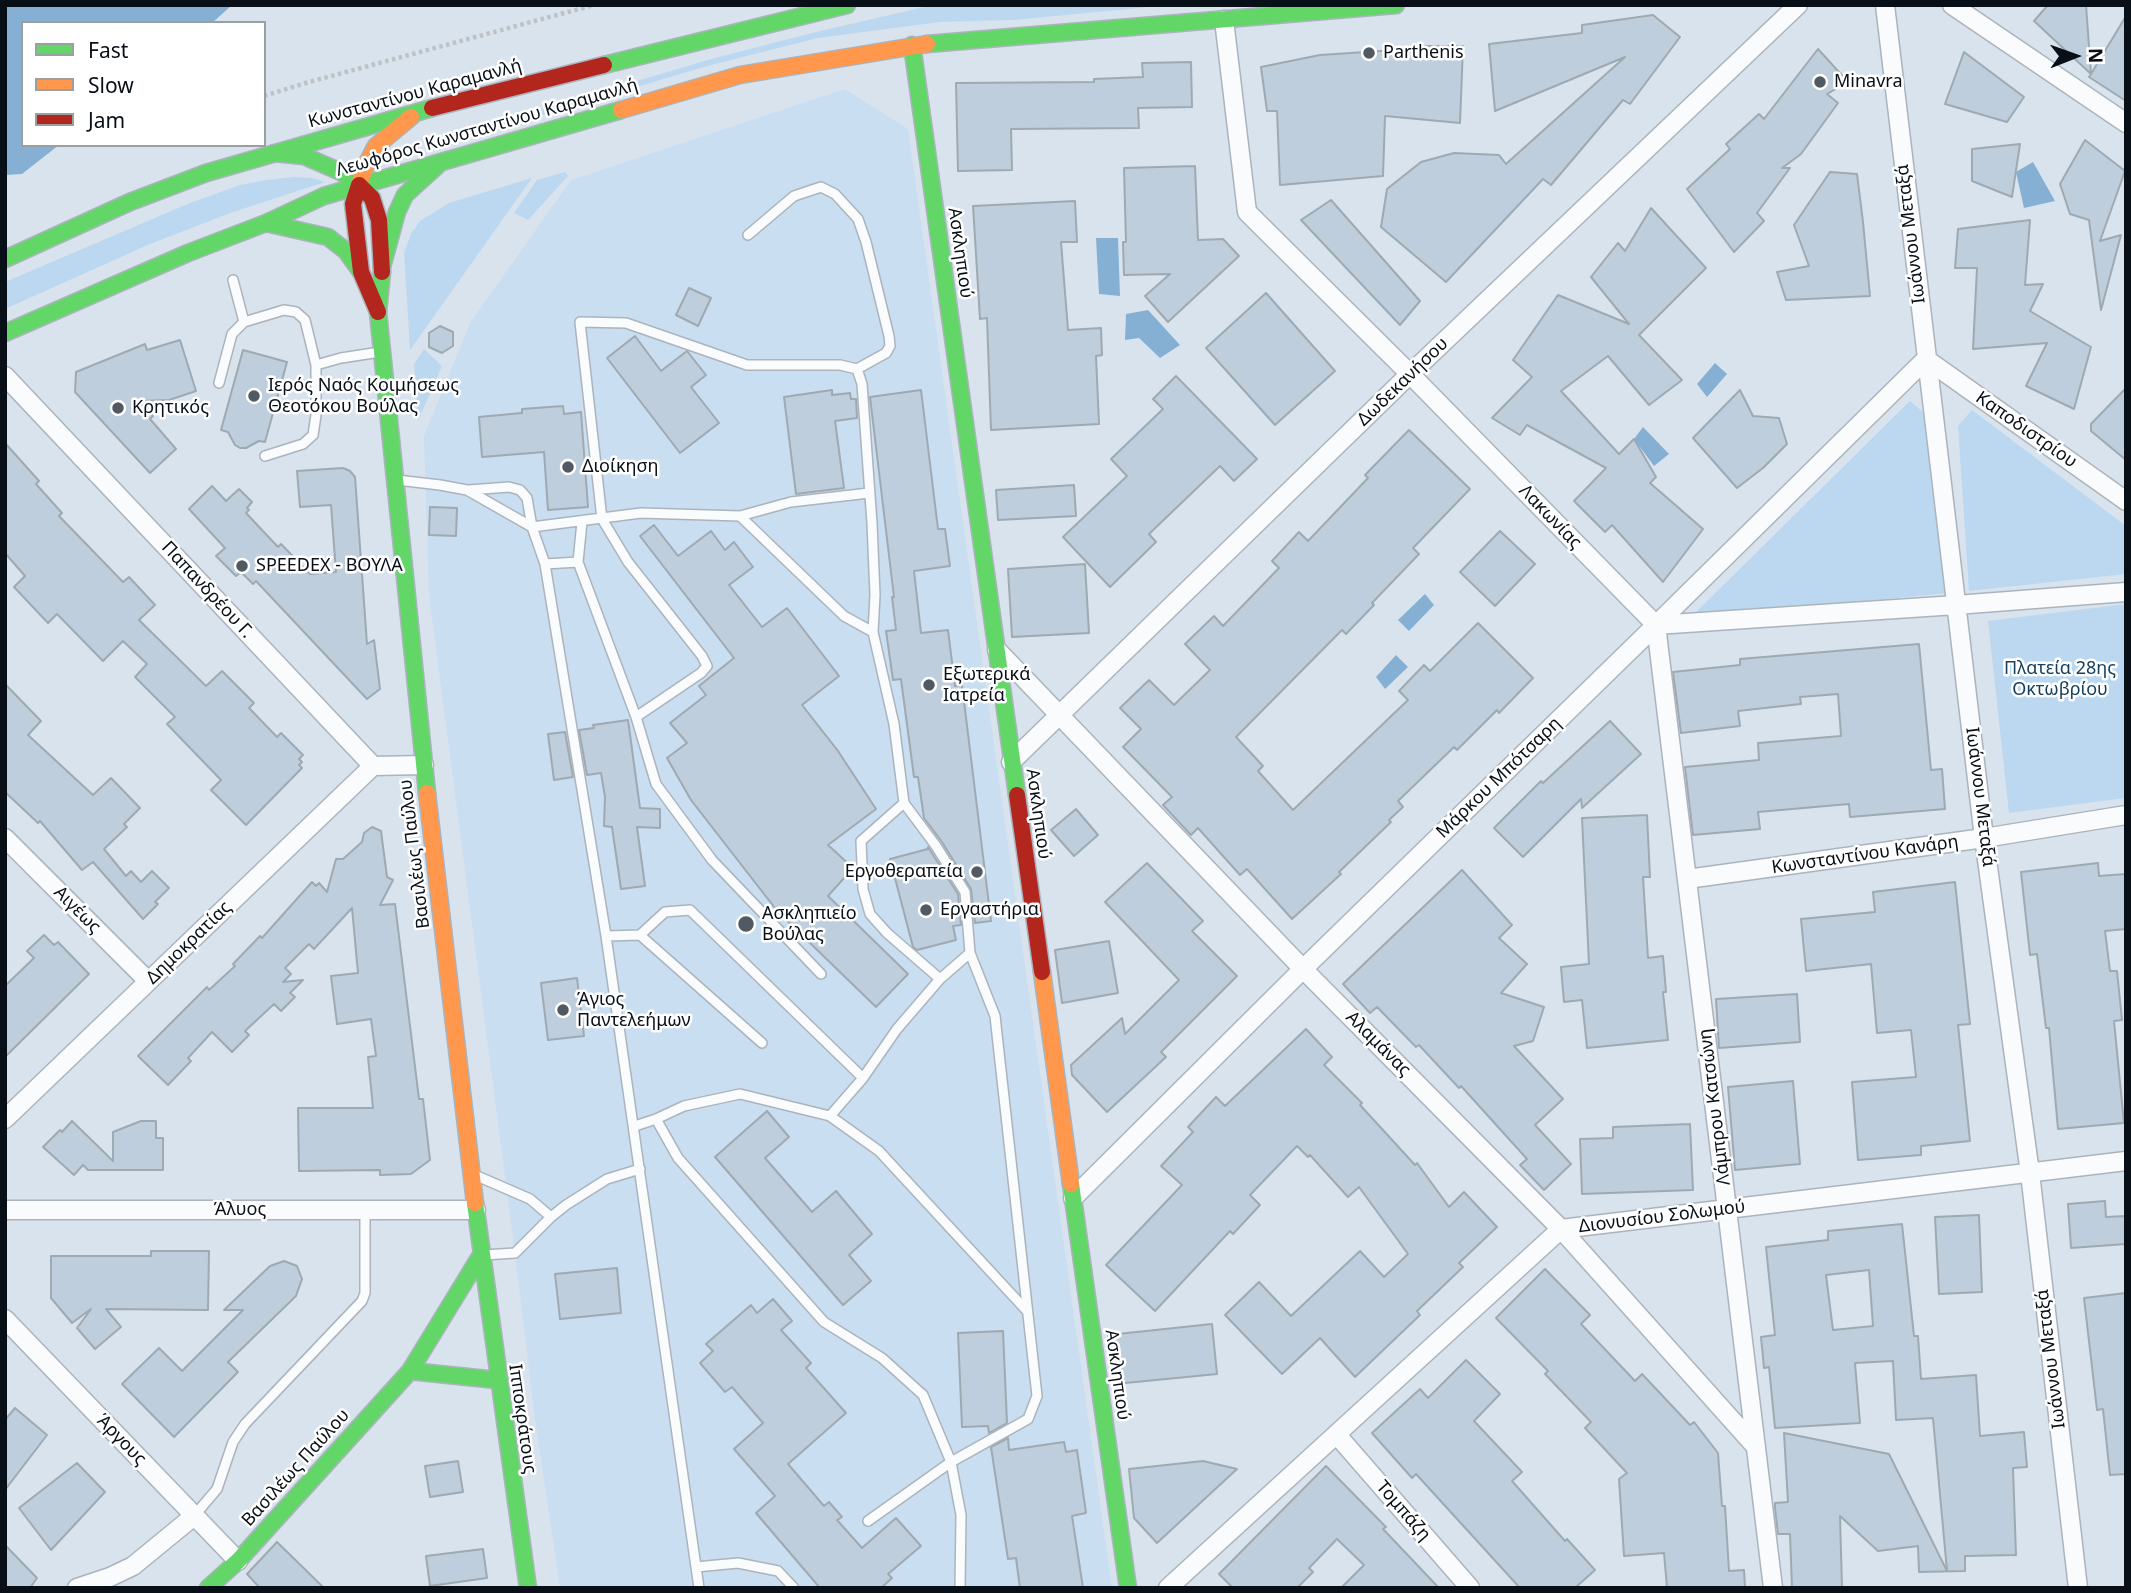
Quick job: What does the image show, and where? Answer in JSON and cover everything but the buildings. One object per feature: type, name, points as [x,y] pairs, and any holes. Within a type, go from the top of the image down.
[{"type":"main road","name":"Κωνσταντίνου Καραμανλή","points":[[5,259],[130,202],[206,173],[270,153],[418,110],[752,22],[847,5]]},
{"type":"main road","points":[[912,46],[1396,5]]},
{"type":"main road","name":"Λεωφόρος Κωνσταντίνου Καραμανλή","points":[[5,333],[324,196],[740,75],[912,46]]},
{"type":"main road","name":"Ασκληπιού","points":[[912,46],[1128,1588]]},
{"type":"main road","points":[[270,153],[304,156],[341,172],[359,186],[376,146],[418,110]]},
{"type":"main road","points":[[382,267],[397,212],[405,195],[443,160]]},
{"type":"main road","name":"Βασιλέως Παύλου","points":[[208,1588],[238,1561],[410,1371],[481,1255],[424,765],[378,312],[382,267],[379,220],[372,198],[359,186],[353,204],[361,272],[378,312]]},
{"type":"main road","points":[[266,223],[328,237],[346,251],[361,272]]},
{"type":"main road","name":"Ιπποκράτους","points":[[481,1255],[528,1588]]},
{"type":"main road","points":[[410,1371],[497,1380]]},
{"type":"street","name":"Δωδεκανήσου","points":[[1011,762],[1410,374],[1798,5]]},
{"type":"street","name":"Ιωάννου Μεταξά","points":[[1885,5],[1984,838],[2030,1173],[2078,1588]]},
{"type":"street","points":[[1952,5],[2123,116]]},
{"type":"street","name":"Λακωνίας","points":[[1224,20],[1247,212],[1656,625]]},
{"type":"street","name":"Καποδιστρίου","points":[[1926,359],[2126,500]]},
{"type":"street","name":"Μάρκου Μπότσαρη","points":[[1073,1198],[1926,359]]},
{"type":"street","name":"Παπανδρέου Γ.","points":[[5,376],[373,766]]},
{"type":"street","points":[[1656,625],[2126,592]]},
{"type":"street","name":"Λάμπρου Κατσώνη","points":[[1656,625],[1773,1588]]},
{"type":"street","name":"Αλαμάνας","points":[[995,647],[1303,969],[1561,1229],[1756,1447]]},
{"type":"street","points":[[373,766],[424,765]]},
{"type":"street","name":"Δημοκρατίας","points":[[5,1119],[373,766]]},
{"type":"street","name":"Κωνσταντίνου Κανάρη","points":[[1687,879],[1984,838],[2126,815]]},
{"type":"street","name":"Αιγέως","points":[[5,838],[148,981]]},
{"type":"street","name":"Διονυσίου Σολωμού","points":[[1168,1588],[1561,1229],[2126,1161]]},
{"type":"street","name":"Άλυος","points":[[5,1210],[476,1210]]},
{"type":"street","name":"Άργους","points":[[5,1319],[238,1561]]},
{"type":"street","name":"Τομπάζη","points":[[1337,1435],[1470,1588]]},
{"type":"street","points":[[77,1588],[133,1566],[194,1516]]},
{"type":"lane","points":[[636,717],[701,674],[707,666],[628,562],[602,519],[580,322],[626,323],[747,365],[840,365],[857,369],[887,353],[890,346],[866,242],[858,219],[835,194],[821,187],[793,197],[748,235]]},
{"type":"lane","points":[[233,280],[244,322]]},
{"type":"lane","points":[[219,383],[232,334],[244,322],[284,310],[296,312],[305,320],[316,365],[316,415],[313,435],[303,444],[265,456]]},
{"type":"lane","points":[[316,365],[382,352]]},
{"type":"lane","points":[[857,369],[862,384],[869,493],[875,595],[873,632],[894,724],[904,803],[965,892],[970,953],[995,1016],[1037,1396],[1028,1419],[951,1462],[868,1521]]},
{"type":"lane","points":[[395,480],[467,490],[509,487],[520,489],[527,498],[532,527],[545,564],[606,936],[699,1588]]},
{"type":"lane","points":[[467,490],[532,527],[641,513],[740,516],[791,502],[869,493]]},
{"type":"lane","points":[[740,516],[845,616],[873,632]]},
{"type":"lane","points":[[582,522],[578,562],[636,717],[656,784],[712,860],[821,974]]},
{"type":"lane","points":[[545,564],[578,562]]},
{"type":"lane","points":[[904,803],[861,841],[863,888],[870,914],[887,933],[940,979]]},
{"type":"lane","points":[[606,936],[640,935],[665,912],[690,910],[863,1078]]},
{"type":"lane","points":[[640,935],[762,1044]]},
{"type":"lane","points":[[830,1116],[863,1078],[897,1029],[940,979],[970,953]]},
{"type":"lane","points":[[635,1126],[684,1106],[740,1094],[830,1116],[879,1151],[1027,1311]]},
{"type":"lane","points":[[656,1119],[678,1158],[824,1322],[882,1358],[923,1395],[951,1462],[961,1515],[960,1588]]},
{"type":"lane","points":[[481,1255],[515,1253],[566,1205],[607,1179],[640,1170]]},
{"type":"lane","points":[[471,1174],[530,1199],[551,1217]]},
{"type":"lane","points":[[194,1516],[217,1489],[233,1442],[244,1423],[362,1301],[365,1293],[365,1210]]},
{"type":"lane","points":[[696,1567],[738,1563],[778,1571],[794,1588]]},
{"type":"path","points":[[266,95],[594,5]]},
{"type":"shaded area","points":[[5,5],[232,5],[214,21],[21,21],[21,147],[56,147],[22,174],[5,175]]},
{"type":"shaded area","name":"Ασκληπιείο Βούλας","points":[[845,89],[908,129],[1112,1588],[560,1588],[534,1412],[429,595],[424,436],[470,323],[571,180]]},
{"type":"shaded area","points":[[2033,162],[2055,201],[2024,208],[2016,172]]},
{"type":"shaded area","points":[[1096,238],[1118,238],[1120,296],[1099,294]]},
{"type":"shaded area","points":[[1148,310],[1180,345],[1160,358],[1139,338],[1125,340],[1126,314]]},
{"type":"shaded area","points":[[1715,363],[1727,374],[1707,397],[1697,384]]},
{"type":"shaded area","points":[[1643,427],[1669,454],[1654,466],[1634,439]]},
{"type":"shaded area","points":[[1425,594],[1434,605],[1409,631],[1398,620]]},
{"type":"shaded area","points":[[1396,655],[1408,667],[1385,689],[1376,677]]},
{"type":"green space","points":[[933,5],[1170,5],[1013,20],[940,22],[818,38],[711,65],[427,149],[425,144],[711,59]]},
{"type":"green space","points":[[565,172],[568,176],[528,220],[514,213],[537,180]]},
{"type":"green space","points":[[294,177],[325,182],[233,212],[150,244],[5,309],[5,282],[190,203],[240,185]]},
{"type":"green space","points":[[532,178],[410,350],[404,253],[411,234],[420,221],[449,203]]},
{"type":"green space","points":[[424,349],[442,366],[418,421],[414,364]]},
{"type":"green space","points":[[1910,401],[1924,413],[1948,593],[1690,618]]},
{"type":"green space","points":[[1972,410],[2126,526],[2126,574],[1969,591],[1958,426]]},
{"type":"green space","name":"Πλατεία 28ης Οκτωβρίου","points":[[2126,604],[2126,798],[2009,813],[1988,621]]},
{"type":"traffic: fast","points":[[604,65],[847,5]]},
{"type":"traffic: fast","points":[[927,44],[1396,5]]},
{"type":"traffic: fast","points":[[912,45],[1017,795]]},
{"type":"traffic: fast","points":[[5,259],[130,202],[206,173],[432,108]]},
{"type":"traffic: fast","points":[[5,333],[324,196],[621,110]]},
{"type":"traffic: fast","points":[[274,153],[304,156],[341,172],[359,185]]},
{"type":"traffic: fast","points":[[382,267],[397,212],[405,195],[439,164]]},
{"type":"traffic: fast","points":[[266,223],[328,237],[346,251],[361,272]]},
{"type":"traffic: fast","points":[[382,272],[378,312],[427,793]]},
{"type":"traffic: fast","points":[[1071,1184],[1128,1588]]},
{"type":"traffic: fast","points":[[475,1203],[528,1588]]},
{"type":"traffic: fast","points":[[208,1588],[238,1561],[410,1371],[481,1255]]},
{"type":"traffic: fast","points":[[410,1371],[497,1380]]},
{"type":"traffic: slow","points":[[621,110],[740,75],[927,44]]},
{"type":"traffic: slow","points":[[359,185],[376,146],[411,117]]},
{"type":"traffic: slow","points":[[427,793],[475,1203]]},
{"type":"traffic: slow","points":[[1042,972],[1071,1184]]},
{"type":"traffic: jam","points":[[432,108],[604,65]]},
{"type":"traffic: jam","points":[[378,312],[361,272],[353,204],[359,185],[372,198],[379,220],[382,272]]},
{"type":"traffic: jam","points":[[1017,795],[1042,972]]},
{"type":"place","name":"Parthenis","points":[[1369,53]]},
{"type":"place","name":"Minavra","points":[[1820,82]]},
{"type":"place","name":"Ιερός Ναός Κοιμήσεως Θεοτόκου Βούλας","points":[[254,396]]},
{"type":"place","name":"Κρητικός","points":[[118,408]]},
{"type":"place","name":"Διοίκηση","points":[[568,467]]},
{"type":"place","name":"SPEEDEX - ΒΟΥΛΑ","points":[[242,566]]},
{"type":"place","name":"Εξωτερικά Ιατρεία","points":[[929,685]]},
{"type":"place","name":"Εργοθεραπεία","points":[[977,872]]},
{"type":"place","name":"Εργαστήρια","points":[[926,910]]},
{"type":"place","name":"Ασκληπιείο Βούλας","points":[[746,924]]},
{"type":"place","name":"Άγιος Παντελεήμων","points":[[563,1010]]}]
